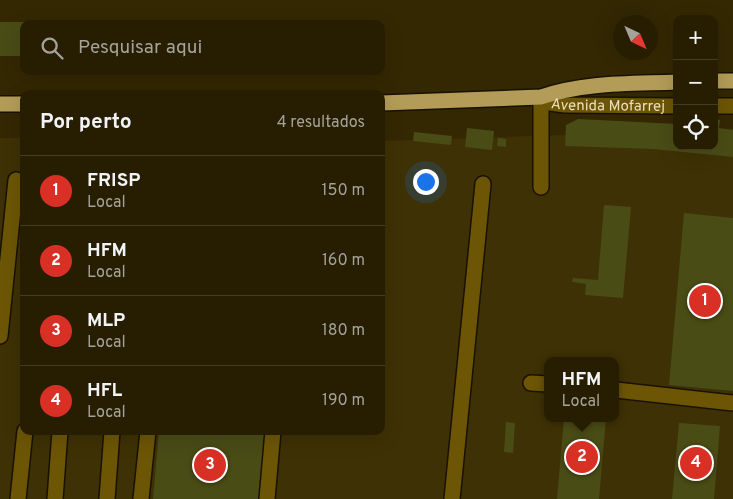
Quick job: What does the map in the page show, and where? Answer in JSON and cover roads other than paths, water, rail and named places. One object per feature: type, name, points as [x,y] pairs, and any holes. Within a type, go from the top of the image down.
[{"type":"highway","points":[[718,81],[733,81]]},
{"type":"highway","points":[[385,103],[541,97],[564,89],[601,85],[673,82]]},
{"type":"highway","points":[[0,104],[20,104]]},
{"type":"street","name":"Avenida Mofarrej","points":[[541,97],[550,103],[565,105],[673,106]]},
{"type":"street","points":[[540,187],[541,97]]},
{"type":"street","points":[[718,106],[733,106]]},
{"type":"street","points":[[0,336],[16,180]]},
{"type":"street","points":[[452,499],[483,184]]},
{"type":"street","points":[[531,383],[544,384]]},
{"type":"street","points":[[619,390],[733,403]]},
{"type":"street","points":[[18,499],[25,435]]},
{"type":"street","points":[[55,499],[60,435]]},
{"type":"street","points":[[107,499],[112,435]]},
{"type":"street","points":[[140,499],[148,435]]},
{"type":"street","points":[[267,499],[273,435]]},
{"type":"place","name":"FRISP","points":[[705,301]]},
{"type":"place","name":"HFM","points":[[582,457]]},
{"type":"place","name":"HFL","points":[[696,463]]},
{"type":"place","name":"MLP","points":[[210,465]]}]
